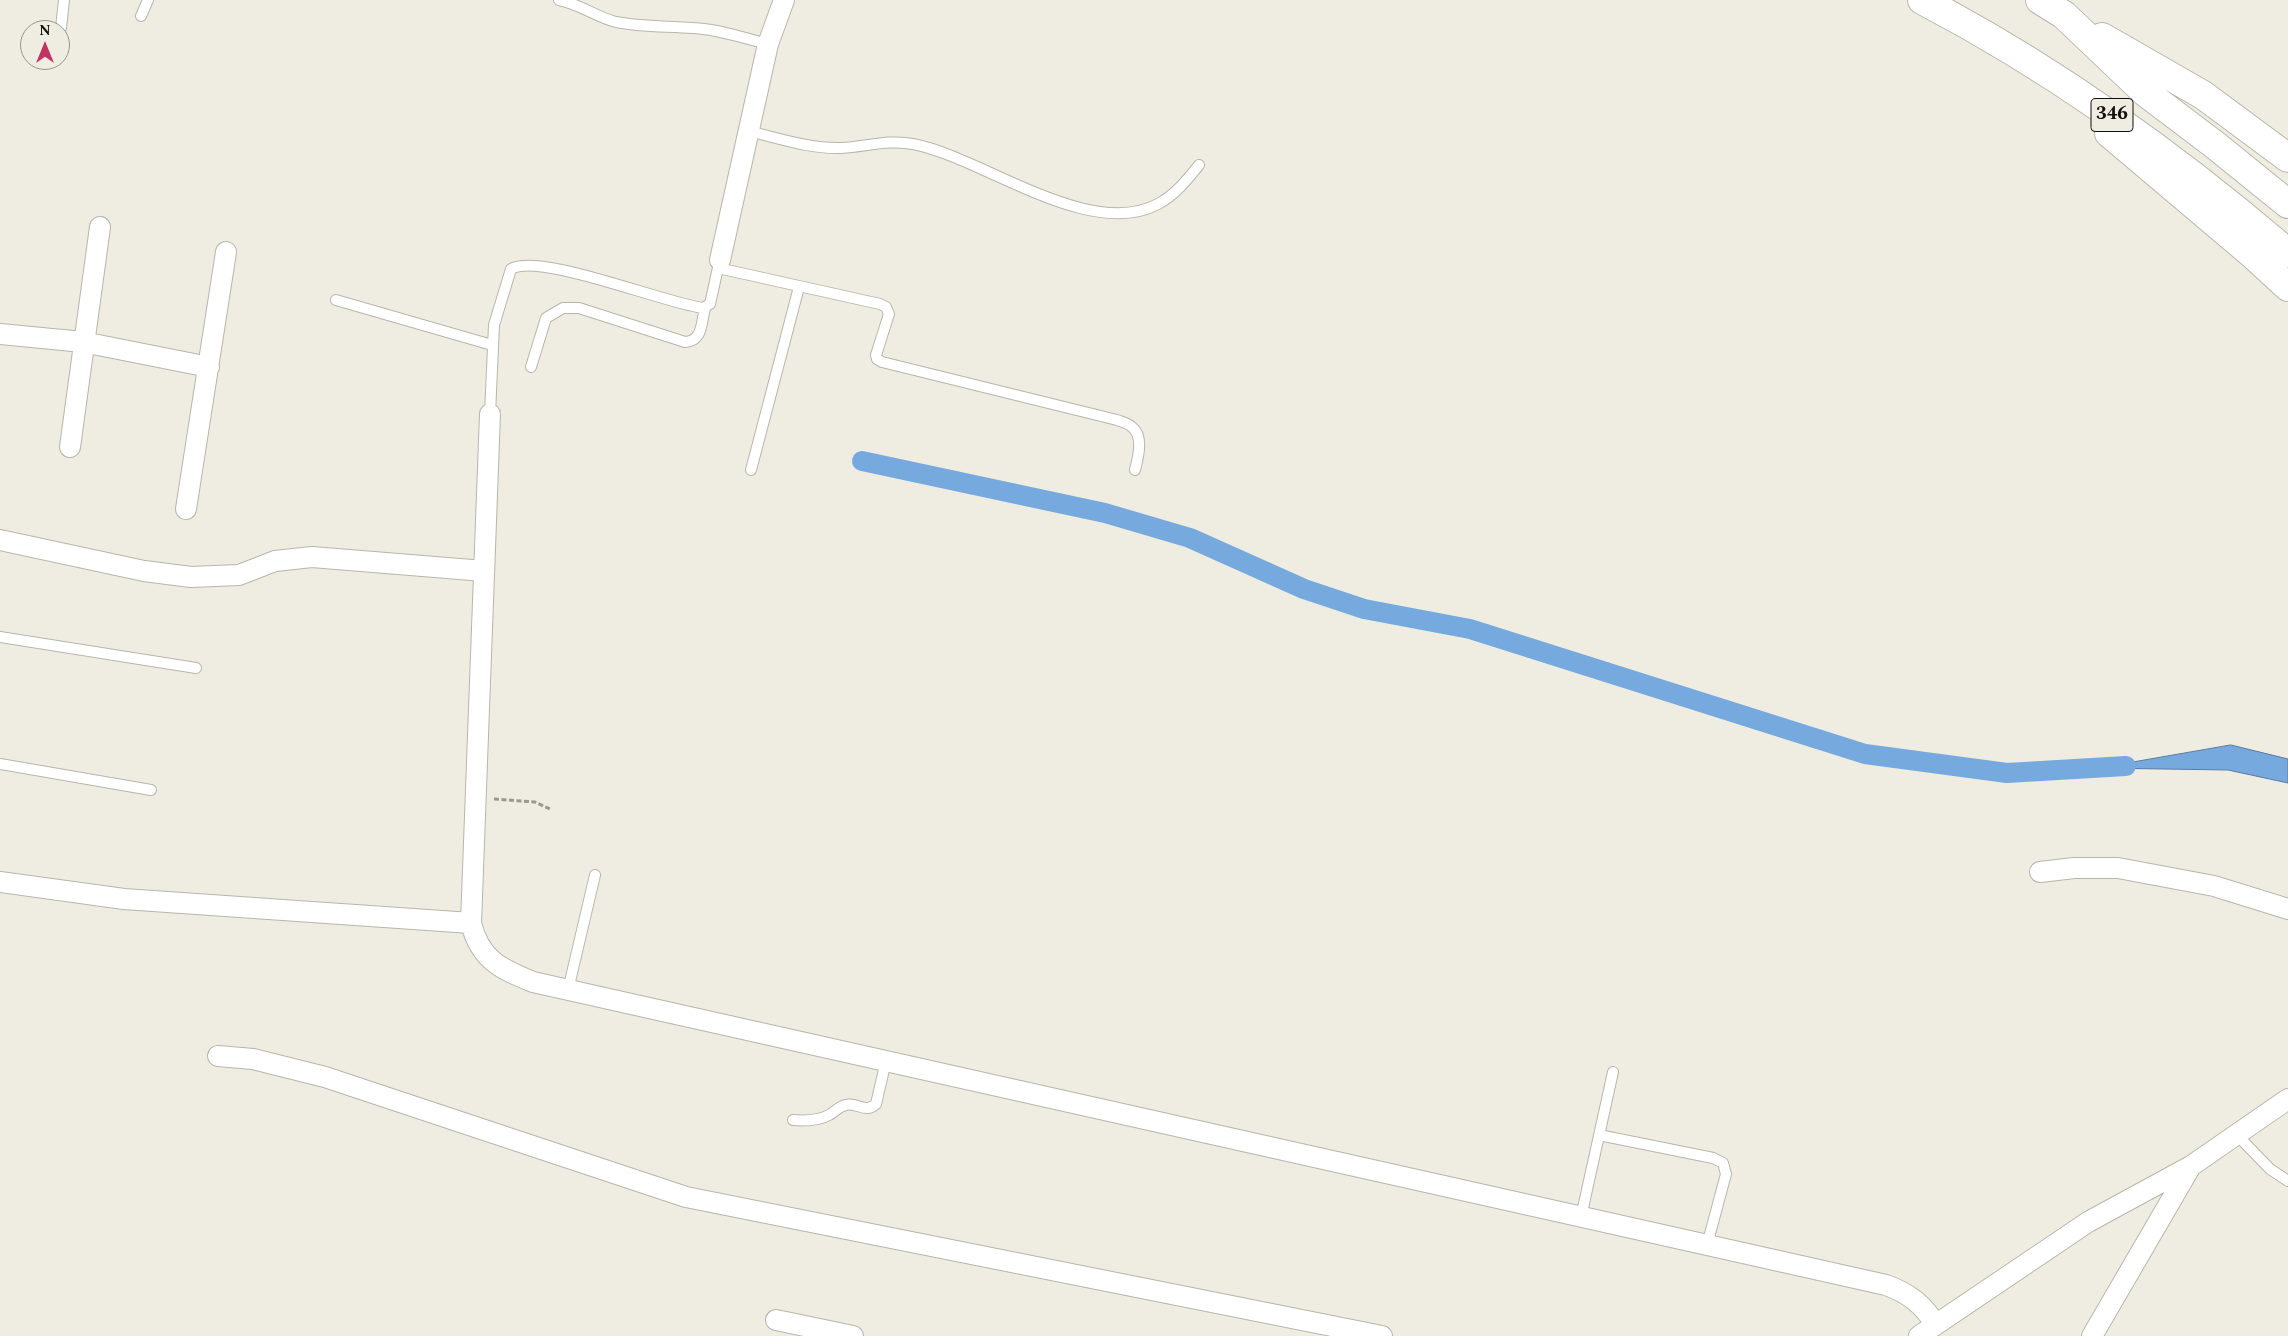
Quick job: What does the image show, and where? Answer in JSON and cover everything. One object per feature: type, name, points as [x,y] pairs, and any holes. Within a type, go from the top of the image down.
[{"type":"main road","name":"346","points":[[1922,0],[1971,26],[2124,123],[2192,174],[2288,253]]},
{"type":"main road","name":"346","points":[[2040,0],[2064,15],[2145,92],[2288,204]]},
{"type":"main road","points":[[2064,15],[2203,95],[2288,158]]},
{"type":"main road","points":[[2013,52],[2251,253],[2288,287]]},
{"type":"street","points":[[719,264],[768,44],[784,0]]},
{"type":"street","points":[[70,447],[100,227]]},
{"type":"street","points":[[186,509],[226,252]]},
{"type":"street","points":[[0,334],[83,342],[208,367]]},
{"type":"street","points":[[490,414],[471,923],[474,935],[482,948],[501,969],[533,982],[568,990],[1886,1285],[1900,1290],[1926,1308],[1935,1324]]},
{"type":"street","points":[[0,540],[144,571],[191,577],[239,575],[275,561],[312,557],[484,571]]},
{"type":"street","points":[[2040,872],[2074,868],[2118,868],[2214,886],[2288,909]]},
{"type":"street","points":[[0,882],[124,899],[471,923]]},
{"type":"street","points":[[218,1056],[253,1059],[325,1077],[686,1196],[1382,1336]]},
{"type":"street","points":[[1919,1336],[2088,1222],[2191,1166],[2288,1099]]},
{"type":"street","points":[[2092,1336],[2191,1166]]},
{"type":"street","points":[[776,1320],[853,1336]]},
{"type":"lane","points":[[62,20],[64,0]]},
{"type":"lane","points":[[141,16],[148,0]]},
{"type":"lane","points":[[559,0],[574,3],[593,14],[616,22],[660,27],[693,28],[768,44]]},
{"type":"lane","points":[[748,131],[825,147],[841,148],[898,142],[920,145],[936,149],[1036,193],[1077,207],[1124,214],[1140,211],[1158,204],[1181,188],[1199,165]]},
{"type":"lane","points":[[490,414],[494,325],[511,268],[522,264],[554,268],[705,308]]},
{"type":"lane","points":[[531,367],[546,318],[563,308],[579,308],[685,342],[692,342],[698,336],[705,308],[710,304],[719,264],[799,287],[886,307],[889,314],[876,355],[877,359],[882,362],[1117,420],[1133,427],[1137,435],[1138,446],[1135,470]]},
{"type":"lane","points":[[751,470],[799,287]]},
{"type":"lane","points":[[336,300],[492,345]]},
{"type":"lane","points":[[0,637],[196,668]]},
{"type":"lane","points":[[0,764],[151,790]]},
{"type":"lane","points":[[568,990],[595,875]]},
{"type":"lane","points":[[793,1120],[820,1118],[846,1105],[853,1104],[862,1109],[874,1107],[886,1061]]},
{"type":"lane","points":[[1581,1217],[1613,1072]]},
{"type":"lane","points":[[1599,1135],[1713,1158],[1723,1163],[1726,1174],[1707,1246]]},
{"type":"lane","points":[[2237,1135],[2270,1169],[2288,1181]]},
{"type":"path","points":[[476,798],[535,802],[552,810]]},
{"type":"water","points":[[2231,745],[2288,759],[2288,783],[2228,770],[2099,768]]},
{"type":"waterway","points":[[862,461],[1105,513],[1190,538],[1304,589],[1364,609],[1470,629],[1865,754],[2007,773],[2126,766]]}]
